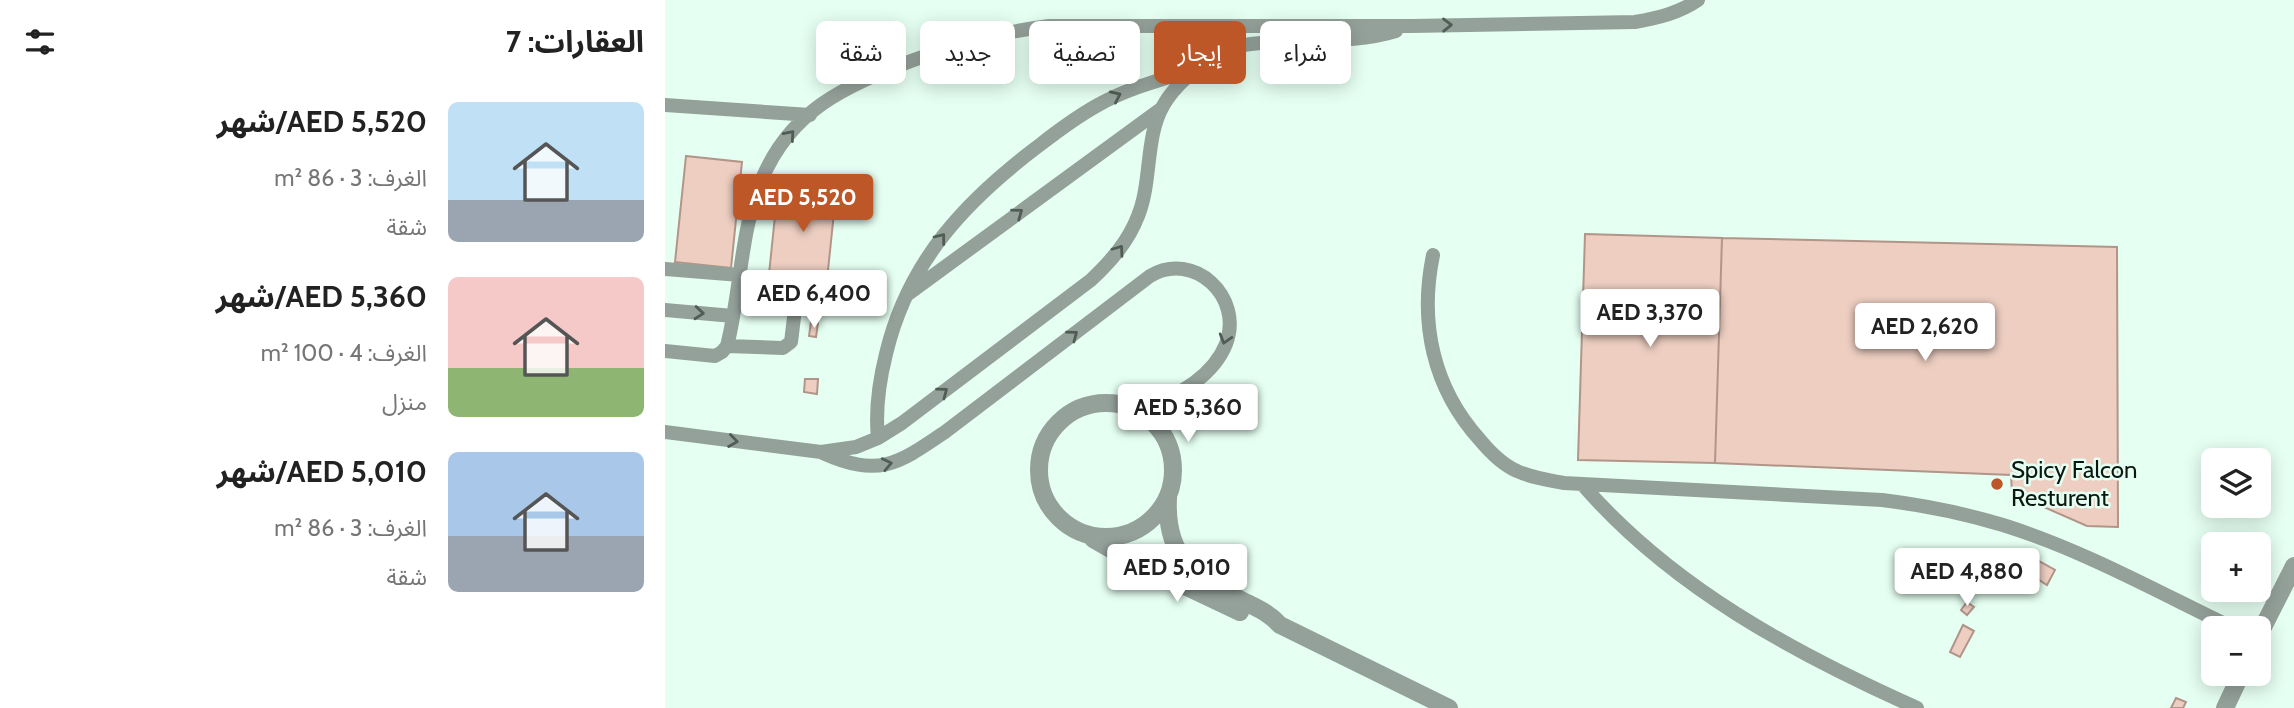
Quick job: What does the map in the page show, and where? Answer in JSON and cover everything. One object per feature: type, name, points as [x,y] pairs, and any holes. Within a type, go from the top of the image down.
[{"type":"street","points":[[1089,537],[1113,538],[1136,531],[1156,517],[1168,497],[1174,477],[1173,457],[1166,438],[1154,422],[1138,410],[1116,403],[1094,404],[1072,411],[1055,426],[1043,446],[1038,468],[1042,491],[1052,511],[1069,527],[1128,559],[1260,622],[1280,625],[1449,708]]},
{"type":"street","points":[[1168,497],[1172,537],[1182,558],[1193,571],[1212,585],[1271,615],[1280,625]]},
{"type":"street","points":[[2269,616],[2294,566]]},
{"type":"street","points":[[2225,708],[2235,686]]},
{"type":"lane","points":[[665,351],[715,356],[727,345],[751,215],[761,181],[791,132],[831,96],[862,80],[948,47],[1015,30],[1078,25],[1411,26],[1635,22],[1658,18],[1686,8],[1698,0]]},
{"type":"lane","points":[[1246,45],[1363,38],[1411,26]]},
{"type":"lane","points":[[878,439],[876,408],[882,370],[904,297],[938,241],[983,190],[1061,129],[1097,105],[1154,82]]},
{"type":"lane","points":[[904,297],[1161,109],[1180,84]]},
{"type":"lane","points":[[665,105],[810,114]]},
{"type":"lane","points":[[821,452],[856,447],[878,439],[1080,288],[1111,261],[1127,239],[1139,214],[1161,109]]},
{"type":"lane","points":[[1433,255],[1426,300],[1427,323],[1436,368],[1455,409],[1483,444],[1515,470],[1546,480],[1582,484],[1882,500],[1964,514],[2054,544],[2207,616]]},
{"type":"lane","points":[[665,432],[821,452],[859,466],[896,462],[945,432],[1150,276],[1177,267],[1195,271],[1213,283],[1225,301],[1230,322],[1226,343],[1215,362],[1198,379],[1170,398],[1138,410]]},
{"type":"lane","points":[[665,269],[793,293],[796,301],[790,342],[783,348],[727,345]]},
{"type":"lane","points":[[665,310],[733,316]]},
{"type":"lane","points":[[1582,484],[1626,531],[1679,575],[1715,600],[1796,649],[1917,708]]},
{"type":"building","points":[[686,156],[742,162],[731,268],[675,262]]},
{"type":"building","points":[[778,187],[836,193],[827,280],[769,274]]},
{"type":"building","points":[[1585,234],[1722,238],[1715,463],[1578,460]]},
{"type":"building","points":[[1722,238],[2117,247],[2118,527],[2087,526],[2012,493],[2011,475],[1715,463]]},
{"type":"building","points":[[809,296],[828,297],[826,313],[807,311]]},
{"type":"building","points":[[811,322],[818,323],[816,337],[809,336]]},
{"type":"building","points":[[805,379],[818,379],[817,394],[804,392]]},
{"type":"building","points":[[2039,561],[2055,570],[2047,585],[2031,575]]},
{"type":"building","points":[[1975,569],[1986,571],[1984,582],[1973,580]]},
{"type":"building","points":[[2003,571],[2019,577],[2013,593],[2002,588],[2000,593],[1988,588],[1993,575],[2000,578]]},
{"type":"building","points":[[1967,602],[1974,607],[1967,615],[1961,610]]},
{"type":"building","points":[[1963,625],[1974,631],[1960,657],[1950,652]]},
{"type":"building","points":[[2176,698],[2186,702],[2183,708],[2171,708]]},
{"type":"place","name":"Spicy Falcon Resturent","points":[[1997,484]]}]
